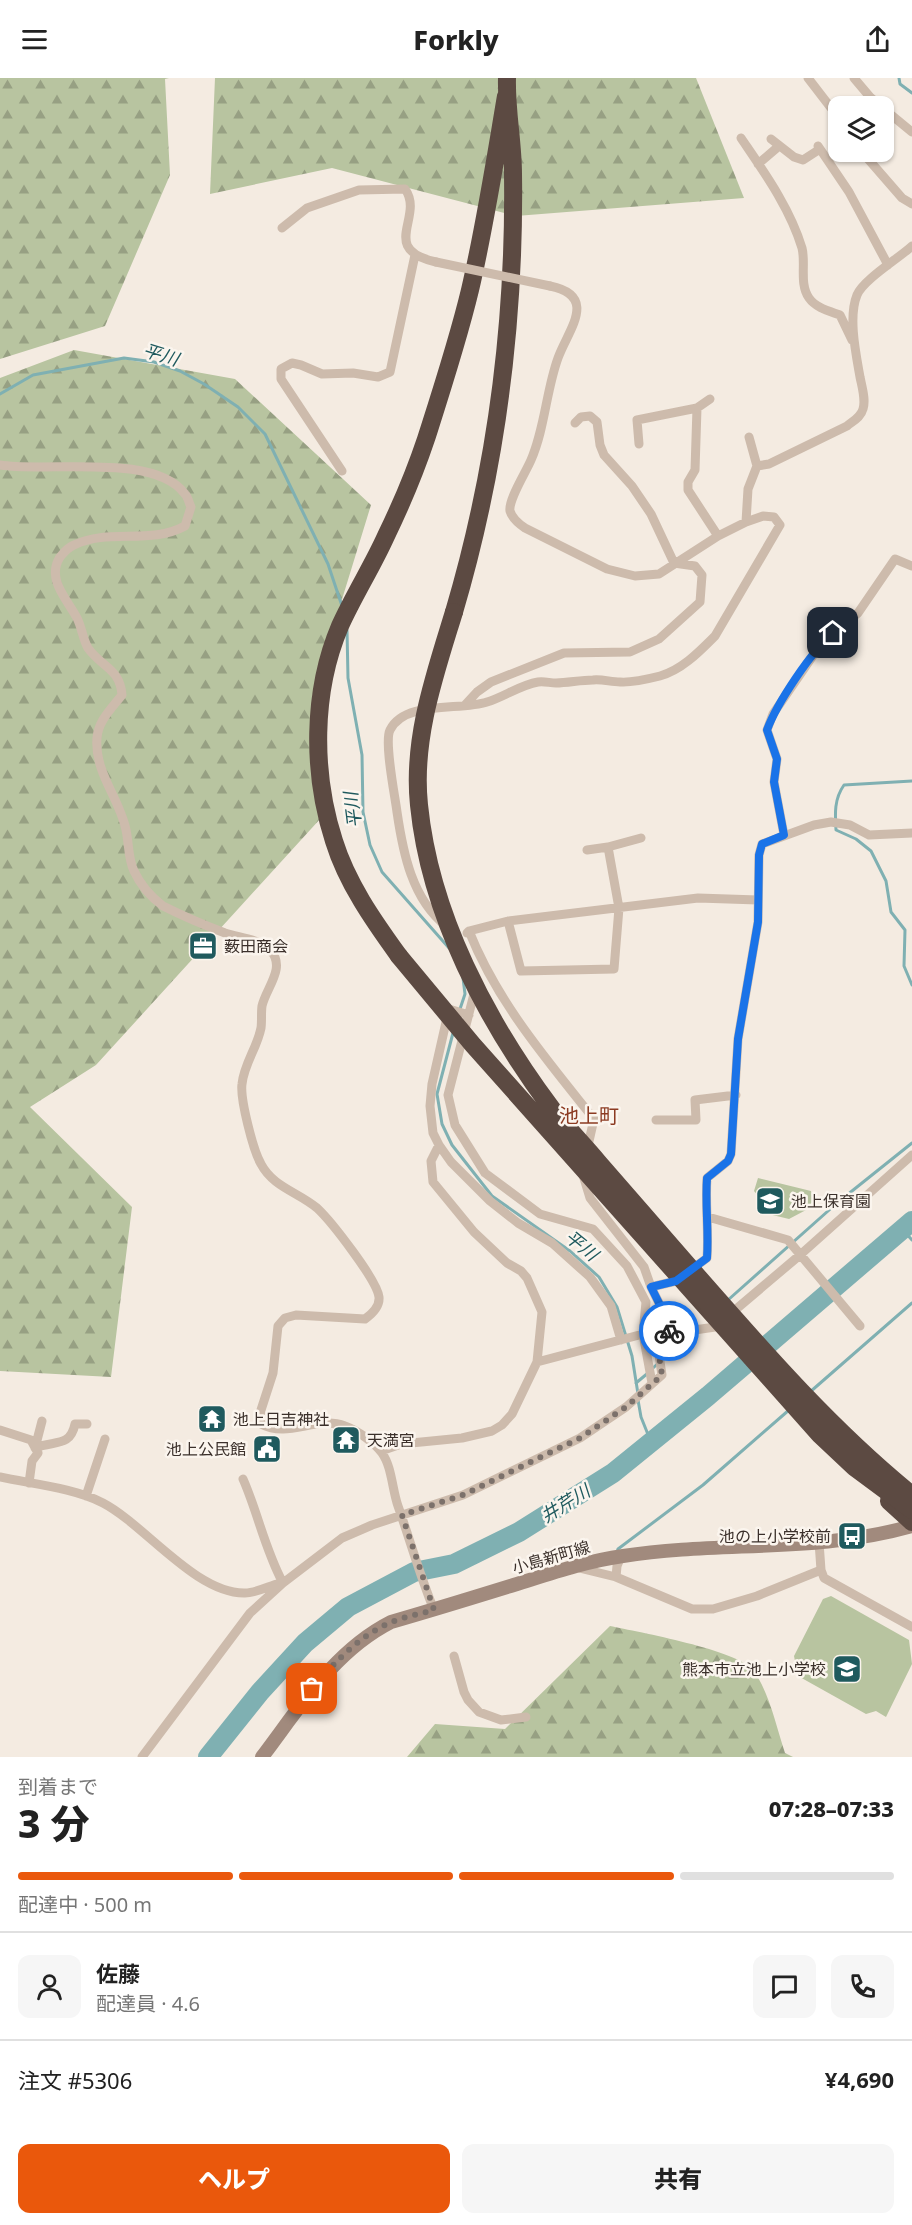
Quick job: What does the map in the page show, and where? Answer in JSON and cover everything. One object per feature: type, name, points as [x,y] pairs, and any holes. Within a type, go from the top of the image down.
[{"type":"highway","points":[[507,87],[470,289],[447,376],[406,492],[387,536],[340,627],[328,661],[321,696],[320,772],[324,806],[334,842],[347,873],[371,916],[399,956],[473,1045],[820,1435],[912,1495]]},
{"type":"highway","points":[[507,87],[513,172],[511,264],[499,409],[470,558],[434,679],[423,725],[418,763],[418,803],[424,844],[446,917],[473,982],[511,1051],[554,1111],[912,1524]]},
{"type":"highway","points":[[860,1462],[912,1486]]},
{"type":"highway","points":[[860,1462],[912,1510]]},
{"type":"main road","name":"小島新町線","points":[[262,1757],[312,1689],[347,1652],[376,1630],[391,1622],[432,1607],[621,1556],[694,1548],[819,1542],[893,1532],[912,1524]]},
{"type":"street","points":[[854,78],[869,96]]},
{"type":"street","points":[[813,80],[828,102]]},
{"type":"street","points":[[894,118],[912,132]]},
{"type":"street","points":[[741,138],[783,205],[795,229],[802,250],[803,279],[808,297],[820,309],[840,315],[854,345]]},
{"type":"street","points":[[771,139],[794,157],[803,160],[819,148],[849,192],[888,265]]},
{"type":"street","points":[[758,164],[779,146]]},
{"type":"street","points":[[871,162],[902,198],[912,204]]},
{"type":"street","points":[[282,228],[307,208],[359,190],[405,189],[410,202],[406,237],[409,249],[418,258],[559,288],[576,302],[578,313],[558,358],[534,453],[511,499],[510,510],[515,520],[525,528],[607,568],[635,576],[659,574],[718,536],[763,516],[774,517],[780,525],[715,636],[700,651],[672,672],[622,682],[594,680],[538,682],[503,694],[487,703],[439,706],[411,714],[396,721],[388,733],[403,852],[412,880],[436,918],[461,937],[477,983],[448,1095],[455,1125],[485,1173],[540,1214],[593,1229],[627,1266],[646,1302],[640,1335],[652,1383]]},
{"type":"street","points":[[757,466],[769,464],[847,426],[858,418],[863,410],[863,393],[854,345],[857,293],[888,265],[912,249]]},
{"type":"street","points":[[342,471],[280,379],[281,369],[292,363],[322,374],[353,373],[378,377],[390,372],[415,255]]},
{"type":"street","points":[[639,444],[637,420],[697,408],[710,399]]},
{"type":"street","points":[[697,408],[695,470],[688,482],[688,490],[718,536]]},
{"type":"street","points":[[574,423],[581,417],[590,416],[597,422],[600,445],[604,455],[632,486],[651,514],[674,563]]},
{"type":"street","points":[[746,522],[748,489],[757,466],[749,437]]},
{"type":"street","points":[[0,465],[21,468],[130,468],[152,473],[174,483],[186,494],[191,507],[185,526],[175,531],[159,536],[91,539],[71,546],[55,566],[54,577],[78,620],[88,648],[114,673],[121,686],[122,695],[102,722],[97,738],[97,754],[101,770],[126,828],[132,868],[139,881],[155,901],[163,906],[226,933],[260,943],[271,950],[276,959],[277,967],[262,1005],[261,1029],[243,1073],[241,1087],[251,1135],[260,1162],[269,1177],[315,1207],[336,1228],[374,1286],[379,1298],[378,1307],[365,1319],[296,1315],[285,1318],[278,1326],[273,1373],[261,1410],[261,1424],[268,1428],[288,1430],[307,1424],[328,1422],[346,1426],[381,1451],[432,1607]]},
{"type":"street","points":[[784,835],[774,782],[777,759],[767,730],[773,714],[821,644],[858,612],[895,559],[912,566]]},
{"type":"street","points":[[465,705],[491,682],[564,653],[630,652],[659,639],[700,602],[702,575],[695,566],[674,563]]},
{"type":"street","points":[[651,1287],[676,1281],[707,1258],[707,1178],[728,1161],[731,1154],[738,1039],[758,922],[759,855],[762,844],[814,825],[831,822],[850,825],[869,835],[912,833]]},
{"type":"street","points":[[587,850],[641,838]]},
{"type":"street","points":[[508,921],[521,970],[614,969],[619,908],[608,847]]},
{"type":"street","points":[[461,937],[469,931],[508,921],[698,898],[758,900]]},
{"type":"street","points":[[469,931],[478,953],[511,1012],[594,1119],[583,1172],[590,1198],[644,1267],[669,1323],[668,1342]]},
{"type":"street","points":[[469,1015],[449,1009],[432,1084],[430,1106],[433,1133],[451,1162],[490,1201],[518,1223],[552,1243],[590,1277],[611,1306],[622,1340]]},
{"type":"street","points":[[656,1120],[696,1120],[695,1100],[736,1095]]},
{"type":"street","points":[[381,1451],[401,1444],[468,1437],[492,1431],[502,1425],[512,1414],[537,1362],[542,1312],[527,1278],[474,1232],[434,1182],[431,1161],[439,1145]]},
{"type":"street","points":[[142,1757],[250,1613],[283,1583],[342,1538],[463,1495],[580,1438],[630,1403],[662,1375],[659,1355],[668,1342],[681,1332],[714,1327],[801,1256],[912,1155]]},
{"type":"street","points":[[708,1217],[788,1240],[860,1326]]},
{"type":"street","points":[[537,1362],[640,1335]]},
{"type":"street","points":[[35,1448],[42,1421]]},
{"type":"street","points":[[35,1448],[65,1442],[73,1435],[75,1424],[87,1424]]},
{"type":"street","points":[[0,1430],[31,1440],[38,1453],[32,1461],[29,1484]]},
{"type":"street","points":[[86,1496],[105,1439]]},
{"type":"street","points":[[0,1477],[86,1496],[103,1503],[146,1533],[163,1551],[217,1587],[231,1592],[246,1593],[283,1583]]},
{"type":"street","points":[[243,1479],[255,1507],[266,1547],[283,1583]]},
{"type":"street","points":[[819,1542],[821,1570],[824,1578],[912,1627]]},
{"type":"street","points":[[616,1577],[621,1556]]},
{"type":"street","points":[[574,1567],[616,1577],[692,1609],[713,1609],[757,1596],[821,1570]]},
{"type":"street","points":[[454,1656],[464,1692],[479,1712],[501,1720],[526,1717]]},
{"type":"green space","points":[[0,78],[169,78],[165,79],[170,175],[105,326],[0,359]]},
{"type":"green space","points":[[215,78],[696,78],[744,198],[516,216],[332,168],[210,194]]},
{"type":"green space","points":[[74,350],[235,379],[371,505],[312,697],[321,818],[96,1065],[30,1107],[132,1207],[111,1377],[0,1371],[0,378]]},
{"type":"green space","points":[[758,1178],[811,1191],[813,1201],[806,1210],[789,1219],[760,1212],[760,1198],[754,1191]]},
{"type":"green space","points":[[831,1596],[909,1640],[912,1664],[886,1717],[876,1711],[866,1714],[798,1676],[794,1656],[823,1599]]},
{"type":"green space","points":[[610,1626],[709,1649],[745,1663],[760,1680],[785,1753],[793,1757],[407,1757],[435,1724],[505,1729]]},
{"type":"waterway","points":[[899,78],[900,84],[912,93]]},
{"type":"waterway","name":"平川","points":[[0,394],[33,375],[124,358],[154,362],[180,371],[204,384],[238,407],[265,434],[328,564],[342,606]]},
{"type":"waterway","name":"平川","points":[[347,630],[348,678],[362,755],[363,812],[370,845],[382,872],[449,948]]},
{"type":"waterway","points":[[912,781],[844,785],[837,801],[835,818],[836,830],[856,839],[871,851],[886,881],[891,912],[905,930],[904,966],[912,985]]},
{"type":"waterway","name":"平川","points":[[460,1009],[465,994],[463,978]]},
{"type":"waterway","name":"平川","points":[[453,1033],[437,1094],[442,1124],[452,1145],[492,1196],[570,1251],[599,1277],[617,1307],[632,1356],[638,1394]]},
{"type":"waterway","points":[[728,1300],[837,1203],[912,1143]]},
{"type":"waterway","name":"井芹川","points":[[208,1757],[260,1692],[305,1643],[348,1607],[414,1572],[454,1564],[519,1532],[613,1473],[708,1396],[912,1221]]},
{"type":"waterway","points":[[902,1229],[912,1240]]},
{"type":"waterway","points":[[810,1392],[912,1303]]},
{"type":"waterway","points":[[653,1368],[690,1334]]},
{"type":"waterway","points":[[636,1383],[648,1373]]},
{"type":"waterway","points":[[638,1400],[641,1417],[651,1442]]},
{"type":"waterway","points":[[617,1552],[703,1485],[789,1410]]},
{"type":"way so far","points":[[312,1689],[338,1660],[376,1630],[391,1622],[434,1610],[402,1515],[463,1495],[517,1470],[580,1438],[626,1407],[662,1375],[659,1355],[668,1342],[669,1331]]},
{"type":"place","name":"薮田商会","points":[[203,946]]},
{"type":"place","name":"池上保育園","points":[[770,1201]]},
{"type":"place","name":"池上日吉神社","points":[[212,1419]]},
{"type":"place","name":"天満宮","points":[[346,1440]]},
{"type":"place","name":"池上公民館","points":[[267,1449]]},
{"type":"place","name":"池の上小学校前","points":[[852,1536]]},
{"type":"place","name":"熊本市立池上小学校","points":[[847,1669]]},
{"type":"district","name":"池上町","points":[[589,1115]]},
{"type":"route","points":[[669,1331],[669,1323],[651,1287],[676,1281],[707,1258],[709,1235],[707,1178],[728,1161],[731,1154],[738,1039],[758,922],[759,855],[762,844],[784,835],[774,782],[777,759],[767,730],[773,714],[809,661],[821,644],[833,633]]}]
